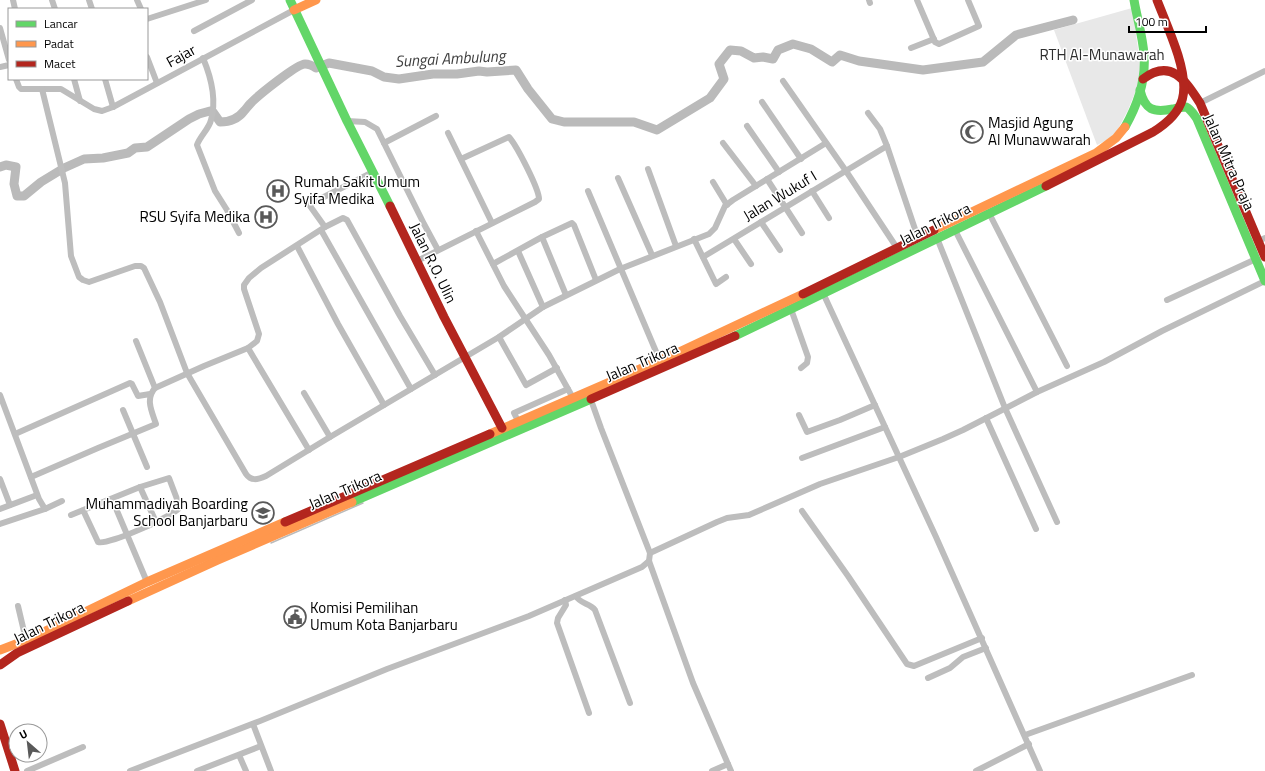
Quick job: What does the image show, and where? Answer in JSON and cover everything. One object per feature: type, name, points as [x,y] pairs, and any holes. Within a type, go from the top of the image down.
[{"type":"main road","name":"Jalan R.O. Ulin","points":[[290,0],[347,120],[502,428]]},
{"type":"main road","points":[[294,10],[316,0]]},
{"type":"main road","name":"Jalan Trikora","points":[[0,650],[26,640],[147,582],[591,400],[599,392],[660,361],[955,230],[989,213],[1096,153],[1115,138],[1123,129],[1140,90],[1143,79],[1145,62],[1134,0]]},
{"type":"main road","name":"Jalan Trikora","points":[[0,665],[17,654],[125,602],[502,428],[573,398],[599,392],[715,346],[823,293],[842,280],[897,248],[1033,187],[1112,154],[1154,131],[1172,118],[1179,108],[1185,83],[1178,53],[1157,0]]},
{"type":"main road","points":[[1143,79],[1154,71],[1166,70],[1176,74],[1185,83]]},
{"type":"main road","name":"Jalan Mitra Praja","points":[[1185,83],[1194,92],[1200,103],[1261,240],[1261,258],[1265,281]]},
{"type":"main road","points":[[1140,90],[1143,102],[1150,109],[1162,111],[1179,108]]},
{"type":"main road","name":"Jalan Mitra Praja","points":[[1179,108],[1185,107],[1189,109],[1196,119],[1261,258]]},
{"type":"main road","points":[[0,724],[15,771]]},
{"type":"main road","points":[[0,740],[10,771]]},
{"type":"street","points":[[148,19],[206,0]]},
{"type":"street","points":[[194,31],[252,0]]},
{"type":"street","points":[[916,0],[937,44],[941,44],[978,27],[968,0]]},
{"type":"street","name":"Fajar","points":[[16,80],[20,88],[61,89],[98,110],[113,107],[294,10]]},
{"type":"street","points":[[0,28],[8,56]]},
{"type":"street","points":[[911,48],[934,39]]},
{"type":"street","points":[[203,58],[209,73],[213,91],[213,110],[211,121],[197,145],[215,191],[239,233]]},
{"type":"street","points":[[148,60],[157,83]]},
{"type":"street","points":[[1200,103],[1265,71]]},
{"type":"street","points":[[74,80],[80,101]]},
{"type":"street","points":[[105,80],[113,107]]},
{"type":"street","points":[[783,81],[846,171],[897,248]]},
{"type":"street","points":[[42,89],[63,173],[66,192],[70,250],[77,274],[83,280],[89,282],[135,266],[141,266],[144,268],[160,302],[187,373],[246,474],[251,479],[257,480],[499,337],[544,307],[620,268],[713,231],[727,205],[826,143]]},
{"type":"street","points":[[762,102],[801,159]]},
{"type":"street","points":[[868,113],[880,129],[887,146],[918,238]]},
{"type":"street","points":[[384,143],[436,116]]},
{"type":"street","points":[[347,120],[365,122],[377,129],[438,250]]},
{"type":"street","points":[[747,126],[779,172]]},
{"type":"street","points":[[448,133],[492,223]]},
{"type":"street","points":[[417,261],[539,199],[538,192],[511,138],[508,137],[461,159]]},
{"type":"street","points":[[723,143],[756,186]]},
{"type":"street","name":"Jalan Wukuf I","points":[[703,257],[887,146]]},
{"type":"street","points":[[648,168],[676,246]]},
{"type":"street","points":[[373,172],[310,204],[310,206],[411,389]]},
{"type":"street","points":[[618,178],[652,255]]},
{"type":"street","points":[[767,179],[802,233]]},
{"type":"street","points":[[713,182],[727,205]]},
{"type":"street","points":[[588,191],[660,361]]},
{"type":"street","points":[[812,191],[829,218]]},
{"type":"street","points":[[989,213],[1066,366]]},
{"type":"street","points":[[31,477],[156,424],[149,403],[150,394],[155,388],[248,348],[257,341],[259,334],[244,285],[249,278],[261,268],[338,219],[343,218],[347,220],[400,316],[435,375]]},
{"type":"street","points":[[761,222],[780,250]]},
{"type":"street","points":[[493,264],[572,223],[596,280]]},
{"type":"street","points":[[955,230],[1037,392]]},
{"type":"street","points":[[476,231],[504,286],[557,368],[573,398]]},
{"type":"street","points":[[542,238],[566,295]]},
{"type":"street","points":[[734,238],[751,264]]},
{"type":"street","points":[[938,238],[1006,408],[1057,522]]},
{"type":"street","points":[[694,239],[716,284],[726,278]]},
{"type":"street","points":[[296,246],[384,405]]},
{"type":"street","points":[[518,251],[544,307]]},
{"type":"street","points":[[1167,300],[1261,258]]},
{"type":"street","points":[[650,553],[727,518],[749,515],[820,484],[899,457],[956,433],[1037,392],[1104,362],[1162,331],[1265,281]]},
{"type":"street","points":[[823,293],[841,329],[982,638],[1040,771]]},
{"type":"street","points":[[791,309],[808,357],[807,363],[801,368]]},
{"type":"street","points":[[499,337],[526,385],[557,368]]},
{"type":"street","points":[[136,341],[155,388]]},
{"type":"street","points":[[248,348],[309,450]]},
{"type":"street","points":[[15,434],[130,383],[138,396],[150,394]]},
{"type":"street","points":[[518,421],[514,413],[568,389]]},
{"type":"street","points":[[304,393],[330,437]]},
{"type":"street","points":[[0,395],[37,495],[46,509]]},
{"type":"street","points":[[591,400],[650,553],[649,561],[693,683],[731,771]]},
{"type":"street","points":[[799,415],[804,433],[875,405]]},
{"type":"street","points":[[123,410],[147,467]]},
{"type":"street","points":[[986,418],[1036,529]]},
{"type":"street","points":[[802,458],[885,427]]},
{"type":"street","points":[[71,515],[83,510],[112,499],[140,487],[169,478],[180,507],[177,511],[127,535],[107,542],[99,543],[95,538],[83,510]]},
{"type":"street","points":[[0,479],[10,505]]},
{"type":"street","points":[[140,487],[156,522]]},
{"type":"street","points":[[0,509],[37,495]]},
{"type":"street","points":[[112,499],[147,582]]},
{"type":"street","points":[[0,524],[46,509],[62,501]]},
{"type":"street","points":[[802,511],[907,664],[914,666],[982,638]]},
{"type":"street","points":[[130,771],[253,724],[387,669],[529,616],[642,567],[649,561]]},
{"type":"street","points":[[576,596],[580,601],[591,606],[595,610],[630,703]]},
{"type":"street","points":[[565,600],[566,605],[559,616],[557,623],[589,713]]},
{"type":"street","points":[[18,606],[26,640]]},
{"type":"street","points":[[928,678],[950,668],[963,657],[986,648]]},
{"type":"street","points":[[1025,735],[1192,675]]},
{"type":"street","points":[[253,724],[271,771]]},
{"type":"street","points":[[976,771],[1029,744]]},
{"type":"street","points":[[198,771],[261,746]]},
{"type":"street","points":[[27,771],[83,747]]},
{"type":"street","points":[[239,755],[246,771]]},
{"type":"street","points":[[712,771],[728,764]]},
{"type":"green space","name":"RTH Al-Munawarah","points":[[1132,8],[1142,75],[1128,110],[1117,131],[1107,140],[1097,145],[1054,30]]},
{"type":"waterway","name":"Sungai Ambulung","points":[[0,167],[6,165],[16,167],[14,184],[17,196],[24,196],[41,182],[64,168],[84,159],[103,158],[128,153],[135,148],[147,147],[199,114],[210,111],[213,112],[220,122],[234,120],[254,100],[277,81],[294,69],[305,64],[316,68],[329,63],[372,71],[384,77],[399,79],[433,74],[516,70],[528,89],[552,119],[564,122],[634,122],[657,130],[710,98],[724,79],[719,64],[730,50],[741,51],[754,58],[763,57],[773,59],[778,50],[793,44],[811,49],[832,62],[840,55],[859,61],[923,70],[983,62],[1016,35],[1073,20]]},
{"type":"waterway","points":[[271,543],[363,503]]},
{"type":"traffic: fast","points":[[290,0],[347,121],[390,206]]},
{"type":"traffic: fast","points":[[1125,127],[1137,102],[1144,74],[1144,55],[1134,0]]},
{"type":"traffic: fast","points":[[1140,90],[1147,106],[1160,111],[1186,107],[1197,119],[1265,281]]},
{"type":"traffic: fast","points":[[735,336],[1046,186]]},
{"type":"traffic: fast","points":[[352,502],[591,399]]},
{"type":"traffic: slow","points":[[294,10],[316,0]]},
{"type":"traffic: slow","points":[[934,230],[1096,153],[1116,138],[1125,127]]},
{"type":"traffic: slow","points":[[490,434],[677,353],[803,294]]},
{"type":"traffic: slow","points":[[128,601],[352,502]]},
{"type":"traffic: slow","points":[[0,650],[29,639],[147,582],[285,522]]},
{"type":"traffic: jam","points":[[1046,186],[1153,132],[1173,116],[1179,108],[1184,90],[1184,79],[1178,55],[1157,0]]},
{"type":"traffic: jam","points":[[1143,79],[1153,73],[1169,71],[1176,74],[1183,80],[1200,103],[1265,257]]},
{"type":"traffic: jam","points":[[390,206],[444,317],[502,428]]},
{"type":"traffic: jam","points":[[803,294],[934,230]]},
{"type":"traffic: jam","points":[[591,399],[735,336]]},
{"type":"traffic: jam","points":[[285,522],[490,434]]},
{"type":"traffic: jam","points":[[0,665],[17,653],[128,601]]},
{"type":"traffic: jam","points":[[0,724],[15,771]]},
{"type":"place","name":"Masjid Agung Al Munawwarah","points":[[972,132]]},
{"type":"place","name":"Rumah Sakit Umum Syifa Medika","points":[[278,191]]},
{"type":"place","name":"RSU Syifa Medika","points":[[266,217]]},
{"type":"place","name":"Muhammadiyah Boarding School Banjarbaru","points":[[263,513]]},
{"type":"place","name":"Komisi Pemilihan Umum Kota Banjarbaru","points":[[295,617]]}]
